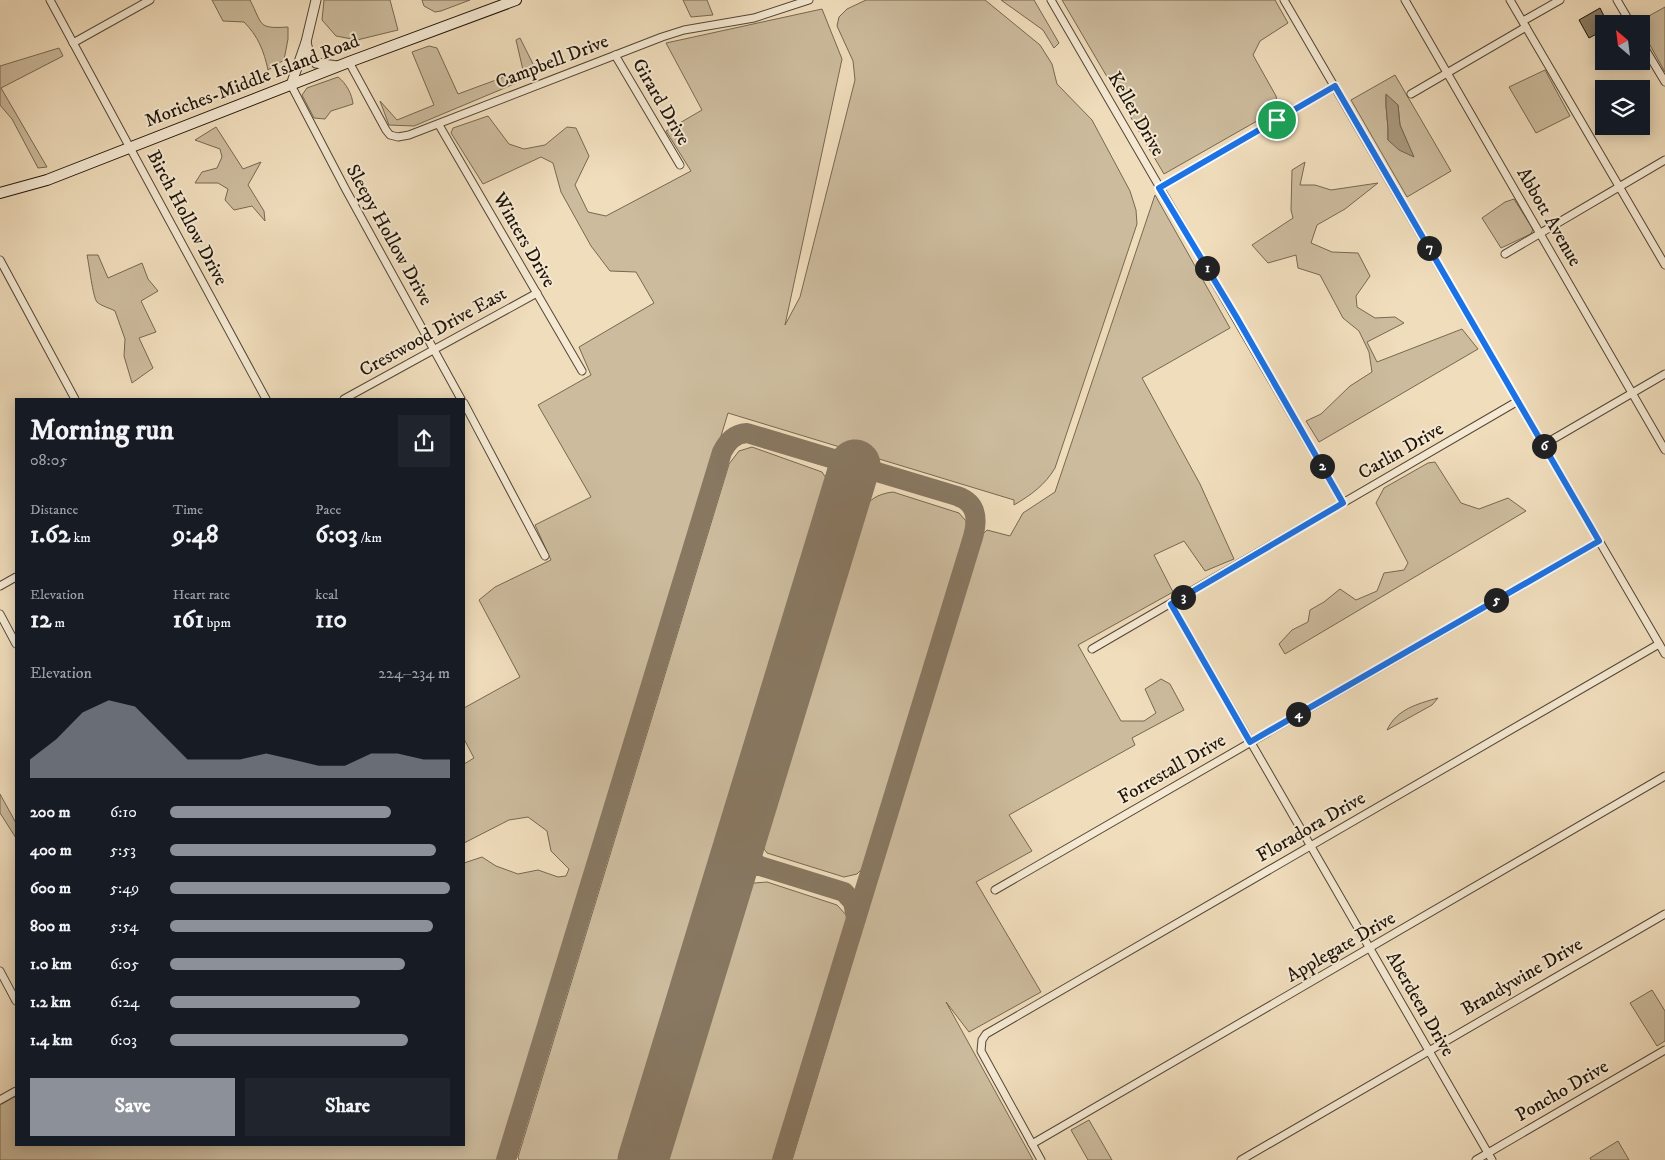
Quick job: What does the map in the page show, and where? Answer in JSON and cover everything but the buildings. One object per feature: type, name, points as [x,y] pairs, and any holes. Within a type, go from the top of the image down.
[{"type":"main road","name":"Moriches-Middle Island Road","points":[[0,193],[47,180],[338,66],[516,0]]},
{"type":"street","name":"Birch Hollow Drive","points":[[50,0],[265,398]]},
{"type":"street","points":[[73,43],[150,0]]},
{"type":"street","points":[[291,85],[306,42],[316,0]]},
{"type":"street","name":"Campbell Drive","points":[[349,62],[386,130],[390,135],[398,137],[438,125],[553,78],[684,30],[754,18],[809,0]]},
{"type":"street","name":"Keller Drive","points":[[1051,0],[1343,503]]},
{"type":"street","points":[[1284,0],[1665,654]]},
{"type":"street","name":"Abbott Avenue","points":[[1405,0],[1665,450]]},
{"type":"street","points":[[1510,0],[1665,265]]},
{"type":"street","points":[[1411,94],[1560,0]]},
{"type":"street","points":[[1617,0],[1626,15]]},
{"type":"street","points":[[306,42],[309,54],[316,62],[338,66]]},
{"type":"street","name":"Girard Drive","points":[[615,55],[680,165]]},
{"type":"street","points":[[1650,57],[1665,82]]},
{"type":"street","name":"Sleepy Hollow Drive","points":[[291,85],[460,398]]},
{"type":"street","points":[[1159,188],[1335,86]]},
{"type":"street","name":"Winters Drive","points":[[438,125],[582,371]]},
{"type":"street","points":[[1506,254],[1665,160]]},
{"type":"street","points":[[0,260],[74,398]]},
{"type":"street","name":"Crestwood Drive East","points":[[346,398],[537,293]]},
{"type":"street","points":[[1543,444],[1665,374]]},
{"type":"street","name":"Carlin Drive","points":[[1092,649],[1518,401]]},
{"type":"street","points":[[465,405],[546,556]]},
{"type":"street","name":"Forrestall Drive","points":[[995,890],[1599,541]]},
{"type":"street","points":[[0,586],[15,578]]},
{"type":"street","name":"Aberdeen Drive","points":[[1171,604],[1490,1157]]},
{"type":"street","points":[[0,614],[15,642]]},
{"type":"street","name":"Floradora Drive","points":[[1032,1144],[981,1051],[982,1040],[998,1026],[1659,644]]},
{"type":"street","name":"Applegate Drive","points":[[1032,1144],[1665,776]]},
{"type":"street","name":"Brandywine Drive","points":[[1240,1160],[1665,914]]},
{"type":"street","points":[[0,972],[15,999]]},
{"type":"street","name":"Poncho Drive","points":[[1476,1160],[1490,1157],[1665,1050]]},
{"type":"street","points":[[0,1100],[15,1092]]},
{"type":"street","points":[[1032,1144],[1041,1160]]},
{"type":"shaded area","points":[[212,0],[250,0],[262,24],[271,27],[288,27],[284,60],[268,70],[260,44],[249,27],[244,22],[223,21]]},
{"type":"shaded area","points":[[324,0],[390,0],[398,30],[357,40],[336,36],[322,20]]},
{"type":"shaded area","points":[[422,0],[470,0],[435,12],[424,6]]},
{"type":"shaded area","points":[[683,0],[707,0],[713,15],[691,17]]},
{"type":"shaded area","points":[[866,0],[985,0],[1040,45],[1052,64],[1057,84],[1092,120],[1130,191],[1136,210],[1137,224],[1055,468],[1047,480],[1014,505],[1014,500],[728,413],[589,871],[585,872],[582,880],[585,884],[500,1160],[0,1160],[0,1105],[15,1097],[15,1146],[465,1146],[465,863],[482,857],[496,866],[518,874],[538,870],[558,877],[566,876],[569,869],[551,851],[547,831],[528,817],[509,820],[465,842],[465,763],[474,758],[465,741],[465,707],[520,677],[479,600],[495,587],[551,560],[535,525],[591,497],[538,405],[591,375],[579,347],[654,303],[636,272],[610,271],[591,246],[561,192],[553,163],[541,157],[483,184],[451,133],[453,128],[488,116],[509,144],[524,149],[545,145],[567,127],[576,128],[589,156],[575,185],[588,212],[606,216],[691,171],[666,131],[702,110],[666,43],[822,9],[842,59],[785,325],[800,297],[855,80],[853,61],[837,26],[839,17],[847,9]]},
{"type":"shaded area","points":[[1001,0],[1034,0],[1059,43],[1054,48],[1043,30]]},
{"type":"shaded area","points":[[1062,0],[1275,0],[1288,23],[1260,41],[1253,55],[1276,96],[1278,109],[1164,174]]},
{"type":"shaded area","points":[[1665,7],[1665,72],[1650,45],[1650,15]]},
{"type":"shaded area","points":[[520,38],[538,74],[414,126],[389,125],[380,101],[397,120],[434,105],[412,52],[429,46],[437,48],[458,94],[523,70],[516,40]]},
{"type":"shaded area","points":[[59,48],[63,56],[1,88],[47,167],[38,168],[12,119],[0,105],[0,66]]},
{"type":"shaded area","points":[[1545,70],[1570,116],[1536,133],[1509,87]]},
{"type":"shaded area","points":[[1395,75],[1451,171],[1407,197],[1351,100]],"holes":[[[1386,95],[1398,105],[1400,125],[1413,156],[1388,140]]]},
{"type":"shaded area","points":[[338,77],[348,89],[353,104],[331,111],[325,119],[314,118],[302,95],[307,88]]},
{"type":"shaded area","points":[[1386,94],[1398,105],[1400,125],[1414,157],[1399,150],[1388,140]]},
{"type":"shaded area","points":[[216,127],[243,169],[261,162],[248,185],[264,211],[265,221],[252,206],[234,210],[225,200],[228,189],[218,183],[195,183],[202,172],[217,168],[222,157],[220,149],[195,140]]},
{"type":"shaded area","points":[[1305,162],[1300,185],[1315,185],[1331,190],[1378,183],[1345,209],[1317,225],[1311,243],[1332,252],[1358,253],[1370,276],[1356,296],[1357,307],[1375,318],[1395,317],[1404,323],[1367,342],[1377,362],[1462,329],[1478,349],[1319,442],[1306,421],[1321,414],[1350,386],[1372,372],[1369,352],[1359,331],[1343,318],[1320,275],[1298,268],[1296,255],[1268,263],[1252,245],[1293,218],[1291,210],[1292,170]]},
{"type":"shaded area","points":[[1155,195],[1230,328],[1142,378],[1200,484],[1234,559],[1205,571],[1184,541],[1154,555],[1173,592],[1078,645],[1121,721],[1144,721],[1156,713],[1145,689],[1161,679],[1170,684],[1184,710],[1132,738],[1135,745],[1009,815],[1032,851],[976,882],[1041,992],[969,1032],[946,1002],[1033,1160],[792,1160],[982,535],[987,530],[1010,536],[1023,513],[1055,492]]},
{"type":"shaded area","points":[[1514,199],[1533,229],[1531,234],[1501,248],[1482,218],[1505,202]]},
{"type":"shaded area","points":[[87,255],[98,255],[108,278],[142,263],[148,279],[158,291],[141,301],[156,332],[139,338],[153,368],[132,383],[124,356],[125,339],[115,311],[97,302]]},
{"type":"shaded area","points":[[752,447],[822,472],[830,484],[829,499],[625,1160],[519,1160],[518,1157],[729,464],[739,451]]},
{"type":"shaded area","points":[[1435,462],[1461,503],[1479,509],[1508,498],[1526,511],[1285,654],[1279,644],[1292,630],[1308,622],[1310,610],[1340,589],[1356,600],[1377,591],[1384,573],[1404,570],[1408,563],[1376,503],[1384,488],[1428,463]]},
{"type":"shaded area","points":[[893,492],[959,513],[966,521],[968,532],[866,865],[857,874],[844,877],[767,853],[762,846],[762,833],[858,513],[874,498]]},
{"type":"shaded area","points":[[1438,698],[1432,705],[1387,730],[1396,717],[1408,708]]},
{"type":"shaded area","points":[[0,794],[15,821],[15,836],[0,813]]},
{"type":"shaded area","points":[[767,882],[837,905],[847,916],[847,927],[776,1160],[662,1160],[743,894],[754,883]]},
{"type":"shaded area","points":[[1652,990],[1665,1011],[1665,1041],[1657,1046],[1630,1003]]},
{"type":"shaded area","points":[[1089,1120],[1112,1160],[1088,1160],[1071,1130]]},
{"type":"shaded area","points":[[1618,1141],[1629,1160],[1591,1160],[1590,1158]]},
{"type":"taxiway","points":[[506,1160],[722,452],[732,439],[747,433],[957,496],[969,503],[975,518],[973,537],[782,1160]]},
{"type":"taxiway","points":[[743,833],[748,856],[760,866]]},
{"type":"taxiway","points":[[728,882],[742,869],[750,866],[760,866],[844,892],[853,902],[856,918]]},
{"type":"runway","points":[[643,1160],[855,465]]},
{"type":"route","points":[[1335,86],[1599,541],[1250,742],[1171,604],[1343,503],[1237,318],[1159,188],[1277,120],[1335,86]]}]
